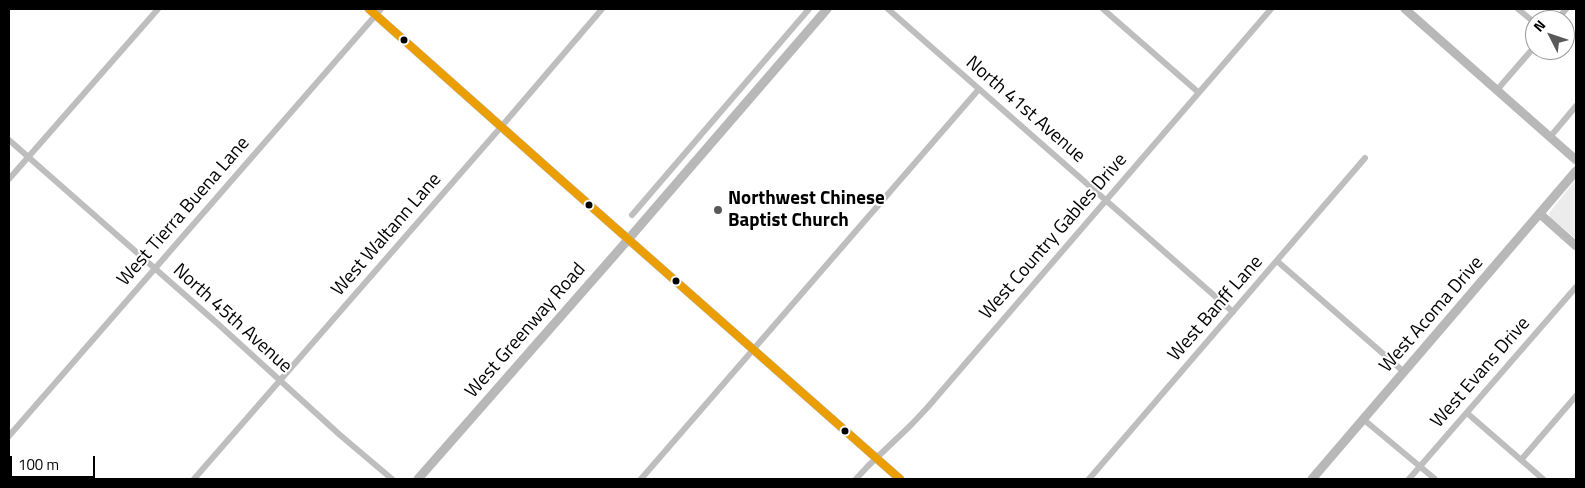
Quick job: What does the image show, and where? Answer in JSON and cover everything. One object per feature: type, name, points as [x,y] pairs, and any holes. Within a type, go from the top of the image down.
[{"type":"main road","name":"West Greenway Road","points":[[418,479],[628,240],[827,9]]},
{"type":"main road","points":[[1409,10],[1576,160]]},
{"type":"main road","points":[[375,11],[501,127],[900,479]]},
{"type":"main road","name":"West Acoma Drive","points":[[1312,479],[1576,171]]},
{"type":"main road","points":[[1540,214],[1576,246]]},
{"type":"street","points":[[9,179],[158,9]]},
{"type":"street","name":"West Waltann Lane","points":[[194,479],[602,9]]},
{"type":"street","points":[[632,215],[809,9]]},
{"type":"street","name":"North 41st Avenue","points":[[888,9],[1233,312]]},
{"type":"street","points":[[1103,9],[1198,92]]},
{"type":"street","name":"West Country Gables Drive","points":[[856,479],[912,425],[1270,9]]},
{"type":"street","name":"West Tierra Buena Lane","points":[[9,436],[375,11]]},
{"type":"street","points":[[1497,90],[1525,58]]},
{"type":"street","points":[[640,479],[978,89]]},
{"type":"street","points":[[1550,137],[1576,106]]},
{"type":"street","name":"North 45th Avenue","points":[[9,140],[279,381],[392,479]]},
{"type":"street","name":"West Banff Lane","points":[[1089,479],[1366,158]]},
{"type":"street","points":[[648,196],[658,205]]},
{"type":"street","points":[[1277,261],[1404,372]]},
{"type":"street","name":"West Evans Drive","points":[[1409,479],[1576,287]]},
{"type":"street","points":[[1521,460],[1576,396]]},
{"type":"street","points":[[1466,413],[1543,479]]},
{"type":"street","points":[[1363,419],[1435,479]]},
{"type":"shaded area","points":[[1576,179],[1576,239],[1550,217],[1549,213]]},
{"type":"transit line","points":[[369,9],[900,479]]},
{"type":"place","name":"Northwest Chinese Baptist Church","points":[[718,210]]}]
